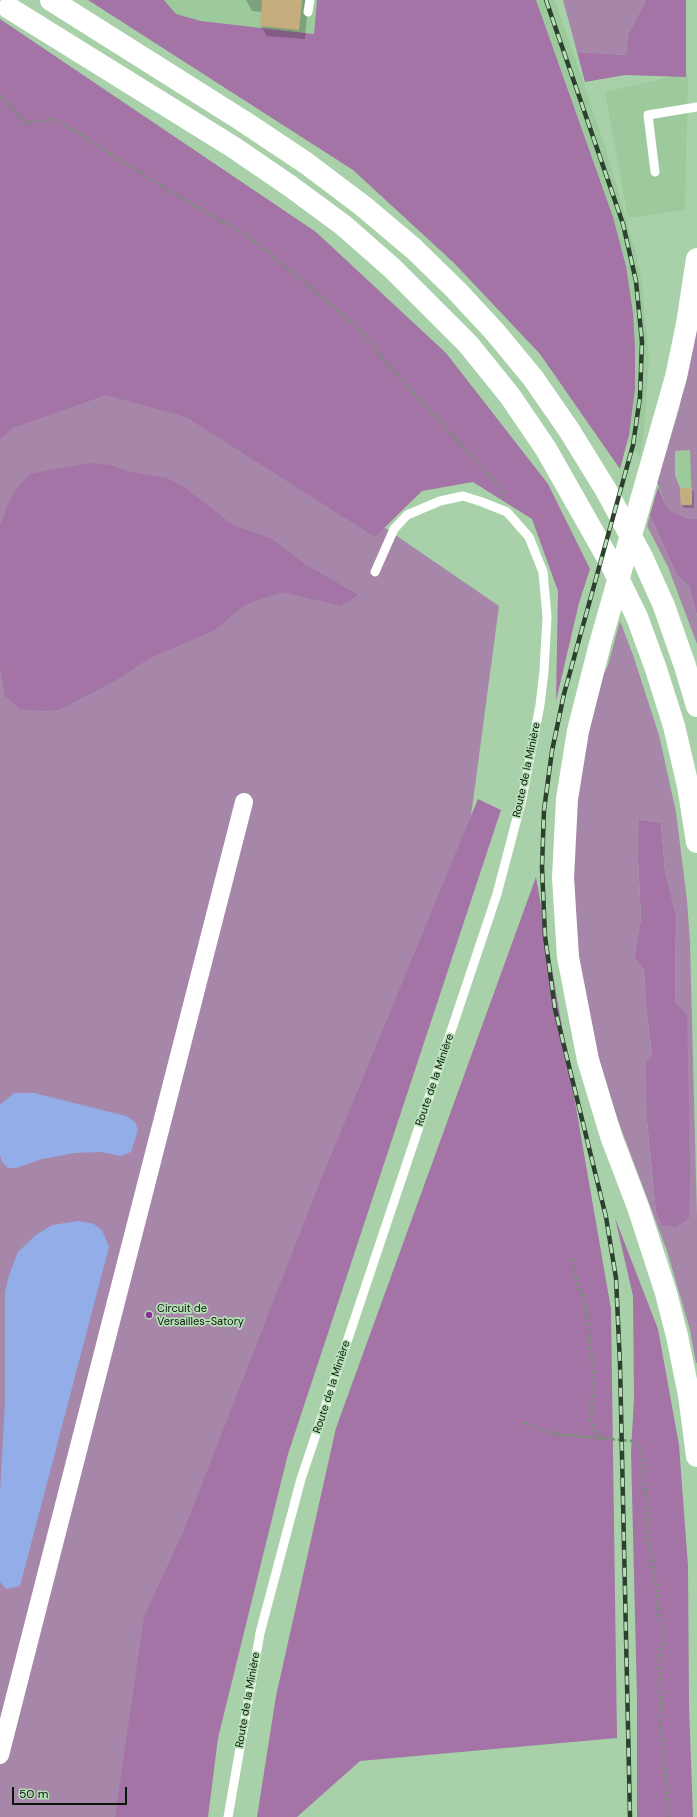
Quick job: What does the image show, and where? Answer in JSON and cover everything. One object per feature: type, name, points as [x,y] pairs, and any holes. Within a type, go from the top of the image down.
[{"type":"highway","points":[[51,0],[243,121],[306,163],[363,206],[414,250],[456,290],[495,332],[533,378],[565,424],[606,490],[642,558],[664,606],[697,706]]},
{"type":"highway","points":[[9,8],[233,147],[296,190],[343,225],[392,268],[468,344],[510,396],[546,449],[610,562],[637,617],[656,669],[674,726],[688,786],[697,842]]},
{"type":"highway","points":[[697,259],[683,348],[600,644],[578,731],[567,793],[563,878],[568,957],[581,1028],[595,1087],[652,1249],[674,1322],[689,1395],[697,1456]]},
{"type":"street","points":[[0,1755],[244,802]]},
{"type":"lane","points":[[308,12],[310,0]]},
{"type":"lane","points":[[655,172],[648,115],[697,107]]},
{"type":"lane","name":"Route de la Minière","points":[[228,1817],[260,1633],[301,1479],[498,894],[522,799],[540,705],[548,617],[543,572],[529,537],[507,512],[463,496],[440,501],[407,515],[394,529],[375,572]]},
{"type":"path","points":[[0,95],[26,123],[55,119],[183,199],[252,239],[334,306],[358,326],[384,360],[500,487],[507,512]]},
{"type":"path","points":[[571,1259],[578,1286],[584,1298],[587,1315],[593,1372],[591,1423],[596,1434],[606,1439]]},
{"type":"path","points":[[524,1423],[554,1434],[633,1441],[640,1446],[648,1513],[647,1534],[657,1591],[658,1611],[662,1625],[663,1640],[659,1658],[662,1706],[660,1723],[667,1791],[668,1817]]},
{"type":"shaded area","points":[[88,0],[164,0],[176,14],[201,21],[314,34],[317,0],[536,0],[613,217],[626,266],[633,313],[635,389],[629,435],[620,469],[540,354],[454,263],[353,170]]},
{"type":"shaded area","points":[[164,0],[317,0],[314,34],[201,21],[176,14]]},
{"type":"shaded area","points":[[536,0],[555,0],[605,146],[636,253],[642,284],[649,359],[644,429],[640,457],[628,441],[635,389],[635,347],[633,313],[626,266],[613,217]]},
{"type":"shaded area","points":[[563,0],[644,0],[645,2],[628,35],[626,55],[577,52]]},
{"type":"shaded area","points":[[644,0],[686,0],[686,77],[625,75],[585,82],[577,52],[626,55],[628,35],[645,2]]},
{"type":"shaded area","points":[[0,19],[316,232],[446,353],[548,484],[590,569],[579,603],[556,701],[558,591],[532,519],[473,482],[422,491],[375,537],[186,417],[106,395],[13,428],[0,439]]},
{"type":"shaded area","points":[[688,73],[685,210],[628,218],[605,92]]},
{"type":"shaded area","name":"Circuit de Versailles-Satory","points":[[0,264],[499,606],[459,906],[139,1817],[0,1817]]},
{"type":"shaded area","points":[[697,320],[697,519],[689,519],[671,511],[665,504],[657,482],[679,409]],"holes":[[[690,450],[692,505],[681,505],[680,488],[675,475],[675,451]]]},
{"type":"shaded area","points":[[691,450],[692,505],[681,505],[680,488],[675,475],[674,451]]},
{"type":"shaded area","points":[[88,463],[110,465],[128,471],[167,478],[184,487],[233,525],[272,539],[305,564],[358,595],[341,606],[283,592],[264,598],[245,605],[213,631],[150,658],[115,681],[59,710],[40,711],[20,709],[5,696],[0,667],[0,527],[7,506],[16,489],[30,474]]},
{"type":"shaded area","points":[[658,487],[665,504],[671,511],[689,519],[697,519],[697,616],[689,586],[676,574],[650,515]]},
{"type":"shaded area","points":[[650,515],[676,574],[689,586],[697,616],[697,644],[668,567],[647,526]]},
{"type":"shaded area","points":[[620,621],[633,655],[659,735],[676,812],[687,900],[690,943],[697,1216],[697,1363],[690,1330],[667,1251],[604,1083],[579,961],[571,853],[580,763],[598,686],[608,665]],"holes":[[[640,819],[661,823],[665,871],[676,915],[675,1003],[661,1225],[656,1213],[647,1121],[652,1056],[644,970],[636,957],[641,918],[638,861]]]},
{"type":"shaded area","points":[[478,799],[501,810],[288,1454],[218,1738],[208,1817],[115,1817],[144,1617],[184,1530],[320,1182]]},
{"type":"shaded area","points":[[639,819],[661,823],[665,871],[676,915],[675,1003],[687,1014],[690,1169],[689,1218],[676,1227],[661,1225],[656,1213],[647,1121],[646,1063],[652,1056],[644,970],[635,957],[641,918],[638,861]]},
{"type":"shaded area","points":[[536,877],[611,1309],[617,1738],[360,1761],[297,1817],[257,1817],[276,1696],[336,1428]]},
{"type":"shaded area","points":[[615,1218],[658,1329],[679,1445],[688,1566],[689,1706],[693,1817],[637,1817],[637,1699],[631,1451],[634,1399],[633,1296]]},
{"type":"water","points":[[14,1093],[34,1093],[126,1116],[135,1122],[138,1130],[131,1152],[121,1156],[101,1152],[75,1153],[42,1159],[16,1168],[8,1168],[2,1162],[0,1155],[0,1105]]},
{"type":"water","points":[[79,1221],[94,1224],[102,1230],[109,1247],[20,1586],[6,1589],[0,1582],[0,1493],[5,1402],[5,1292],[9,1275],[18,1252],[36,1235],[52,1225]]},
{"type":"building","points":[[262,0],[302,0],[299,30],[260,26]]},
{"type":"building","points":[[680,488],[692,488],[692,505],[681,505]]},
{"type":"railway","points":[[546,0],[623,224],[636,281],[642,342],[640,397],[633,445],[564,694],[552,751],[544,810],[542,867],[545,936],[555,1009],[606,1217],[616,1278],[620,1364],[630,1817]]},
{"type":"place","name":"Circuit de Versailles-Satory","points":[[149,1315]]}]
